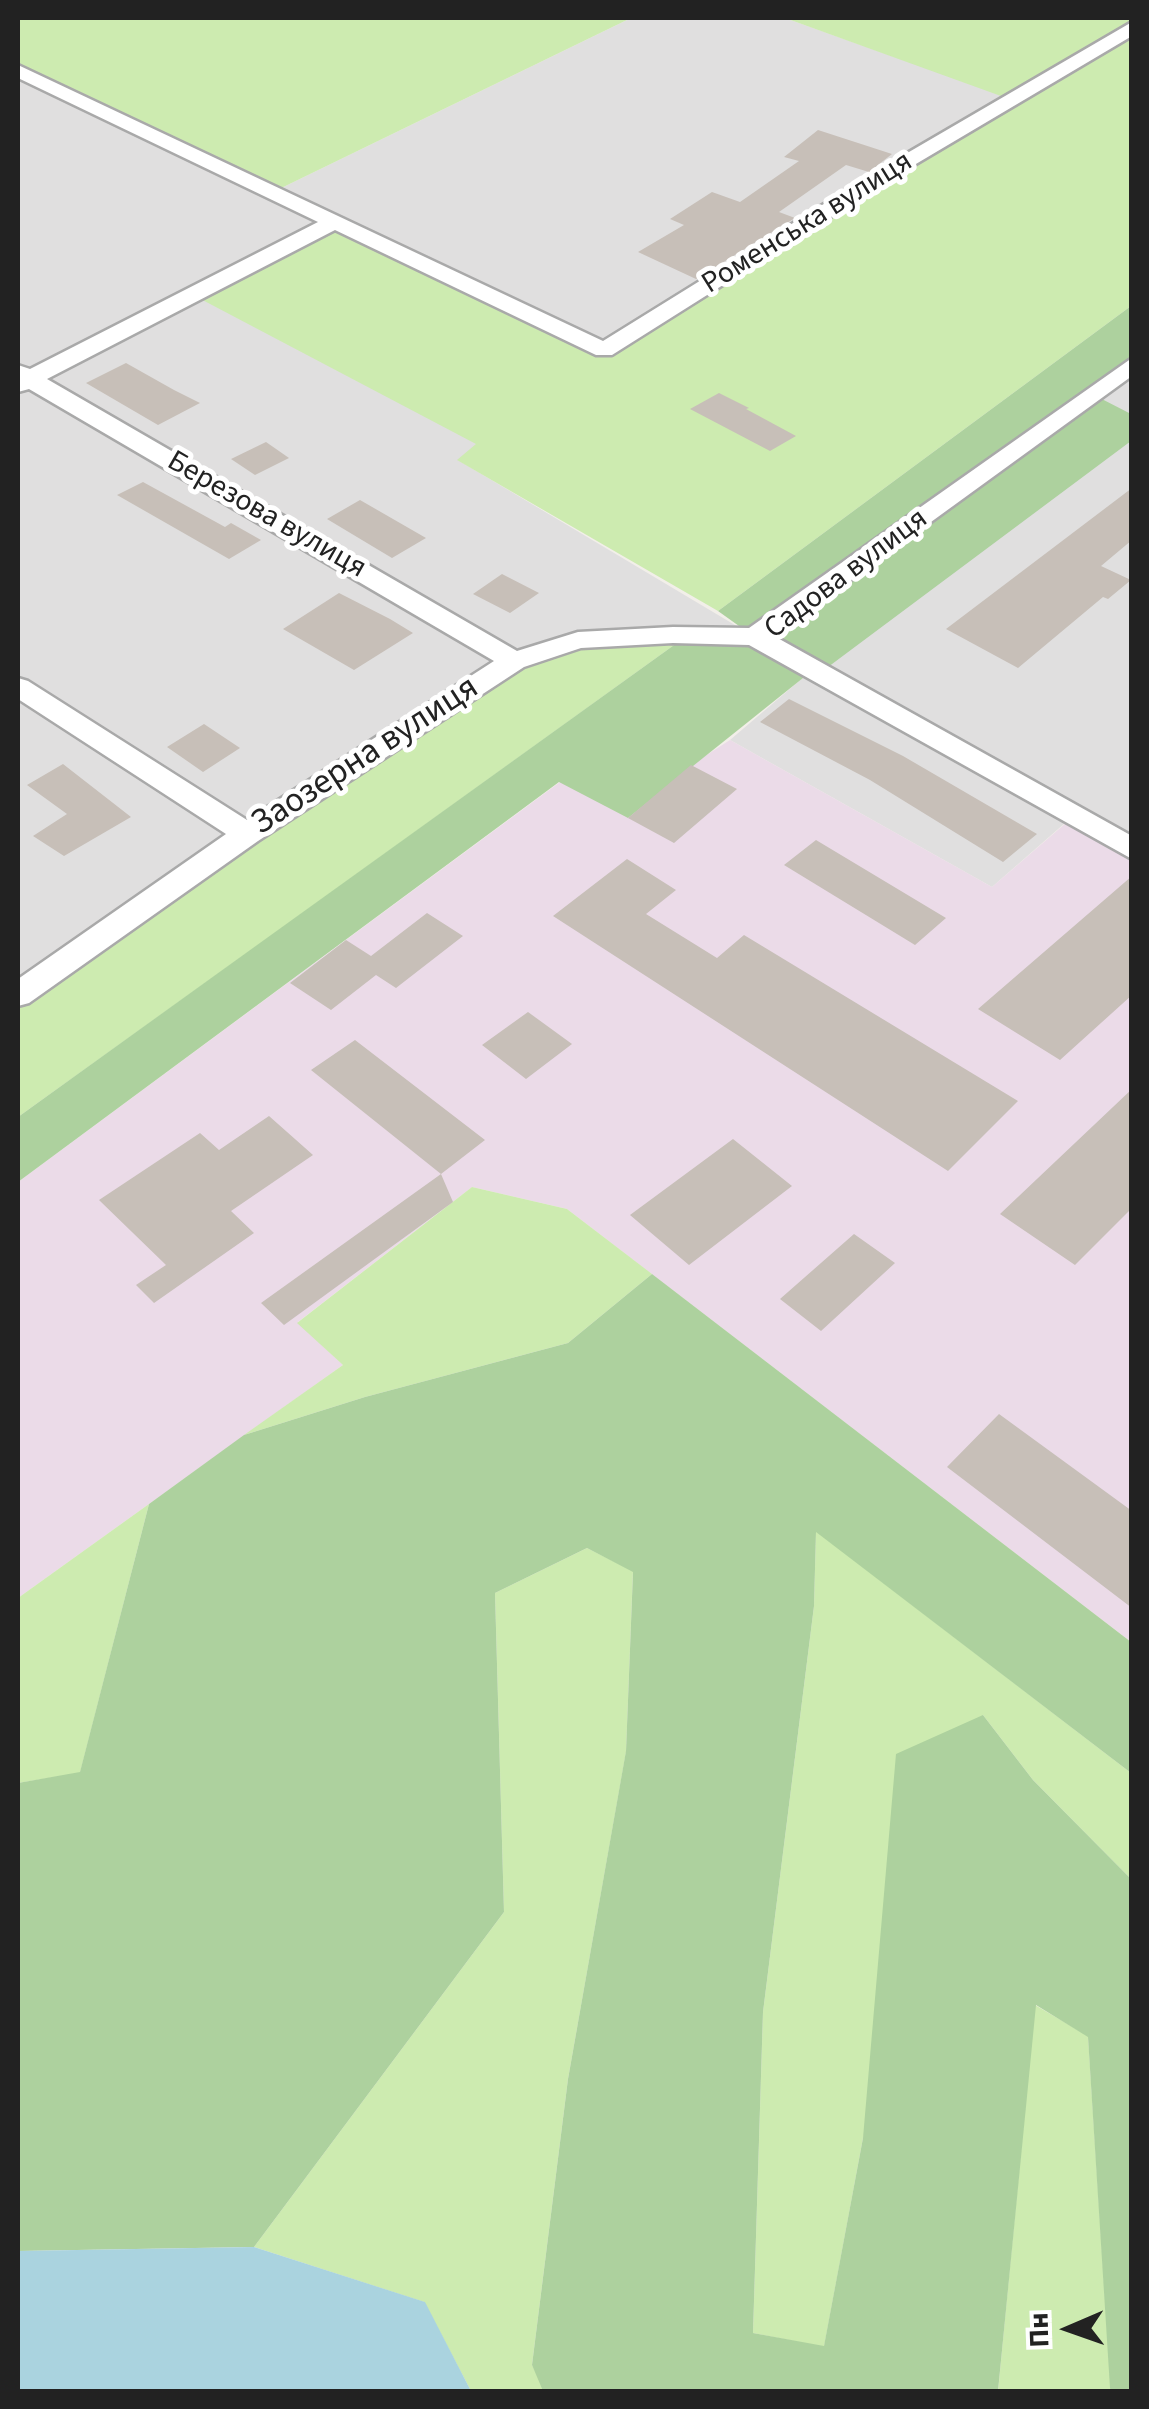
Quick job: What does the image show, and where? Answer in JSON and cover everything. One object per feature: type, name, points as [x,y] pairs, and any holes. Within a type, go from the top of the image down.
[{"type":"street","name":"Роменська вулиця","points":[[18,71],[604,350],[892,170],[1132,28]]},
{"type":"street","points":[[22,379],[330,224]]},
{"type":"street","name":"Садова вулиця","points":[[1132,365],[755,637],[1132,849]]},
{"type":"street","name":"Березова вулиця","points":[[22,379],[514,661]]},
{"type":"street","name":"Заозерна вулиця","points":[[18,995],[248,834],[514,661],[578,640],[673,635],[755,637]]},
{"type":"street","points":[[18,687],[248,834]]},
{"type":"shaded area","points":[[631,18],[785,18],[1013,99],[458,460],[755,637],[1131,365],[1131,849],[1073,816],[992,887],[730,740],[812,670],[688,635],[18,1003],[18,67],[273,192]]},
{"type":"shaded area","points":[[730,740],[992,887],[1074,816],[1131,849],[1131,1642],[567,1209],[472,1187],[298,1322],[343,1365],[18,1598],[18,1182],[560,782],[691,765]]},
{"type":"green space","points":[[18,18],[631,18],[271,193],[18,69]]},
{"type":"green space","points":[[785,18],[1131,18],[1131,306],[718,611],[457,460],[476,444],[193,295],[330,224],[604,350],[896,176],[1012,100]]},
{"type":"green space","points":[[1131,306],[1131,366],[1094,395],[1131,414],[1131,441],[824,670],[813,670],[628,818],[559,782],[18,1182],[18,1117],[688,635],[753,636],[718,611]]},
{"type":"green space","points":[[688,635],[18,1117],[18,995],[247,834],[514,661],[578,640]]},
{"type":"green space","points":[[472,1187],[567,1209],[652,1274],[568,1343],[365,1397],[244,1435],[343,1365],[297,1323]]},
{"type":"green space","points":[[652,1274],[1131,1642],[1131,1773],[816,1532],[814,1606],[763,2012],[753,2333],[824,2346],[863,2138],[896,1754],[983,1715],[1033,1780],[1131,1879],[1131,2391],[1110,2388],[1088,2037],[1036,2005],[998,2391],[543,2391],[532,2365],[568,2079],[626,1751],[633,1572],[587,1548],[495,1593],[504,1912],[254,2247],[18,2251],[18,1783],[80,1772],[149,1504],[244,1435],[365,1397],[568,1343]]},
{"type":"green space","points":[[149,1504],[80,1773],[18,1783],[18,1598]]},
{"type":"green space","points":[[816,1531],[1131,1773],[1131,1879],[1033,1780],[983,1715],[863,2138],[824,2347],[753,2333],[763,2012],[814,1606]]},
{"type":"green space","points":[[587,1548],[633,1571],[626,1752],[568,2079],[532,2365],[546,2391],[471,2391],[424,2302],[254,2247],[504,1912],[495,1593]]},
{"type":"green space","points":[[1035,2005],[1088,2036],[1111,2391],[998,2392]]},
{"type":"water","points":[[254,2247],[425,2302],[471,2391],[18,2391],[18,2251]]},
{"type":"building","points":[[818,130],[892,154],[869,172],[846,165],[779,212],[795,218],[696,279],[638,252],[684,225],[670,219],[712,192],[740,202],[799,161],[784,157]]},
{"type":"building","points":[[126,363],[200,403],[158,425],[86,383]]},
{"type":"building","points":[[719,393],[796,436],[770,451],[690,409]]},
{"type":"building","points":[[266,442],[289,458],[255,475],[231,459]]},
{"type":"building","points":[[143,482],[225,527],[231,523],[261,540],[229,559],[117,495]]},
{"type":"building","points":[[1132,488],[1132,540],[1101,566],[1131,580],[1108,599],[1103,597],[1018,668],[946,629]]},
{"type":"building","points":[[360,500],[426,538],[392,558],[327,519]]},
{"type":"building","points":[[502,574],[539,593],[510,613],[473,594]]},
{"type":"building","points":[[339,593],[413,633],[354,670],[283,629]]},
{"type":"building","points":[[789,699],[903,756],[1037,834],[1003,862],[870,780],[760,722]]},
{"type":"building","points":[[204,724],[240,748],[203,772],[167,747]]},
{"type":"building","points":[[63,764],[131,817],[64,856],[33,836],[67,814],[27,785]]},
{"type":"building","points":[[691,765],[737,789],[674,843],[628,818]]},
{"type":"building","points":[[816,840],[946,918],[915,945],[784,865]]},
{"type":"building","points":[[627,859],[676,890],[646,914],[717,958],[744,935],[1018,1101],[948,1171],[553,916]]},
{"type":"building","points":[[1132,876],[1132,995],[1060,1060],[978,1009]]},
{"type":"building","points":[[427,913],[463,936],[396,988],[376,975],[331,1010],[290,983],[346,940],[371,956]]},
{"type":"building","points":[[528,1012],[572,1044],[526,1079],[482,1045]]},
{"type":"building","points":[[355,1040],[485,1140],[441,1174],[311,1070]]},
{"type":"building","points":[[1132,1089],[1132,1208],[1075,1265],[1000,1214]]},
{"type":"building","points":[[269,1116],[313,1155],[231,1211],[254,1233],[154,1303],[136,1285],[166,1265],[99,1200],[200,1133],[219,1150]]},
{"type":"building","points":[[733,1139],[792,1186],[689,1265],[630,1215]]},
{"type":"building","points":[[441,1174],[453,1202],[284,1325],[261,1303]]},
{"type":"building","points":[[854,1234],[895,1263],[821,1331],[780,1299]]},
{"type":"building","points":[[999,1414],[1132,1511],[1132,1608],[947,1467]]}]
